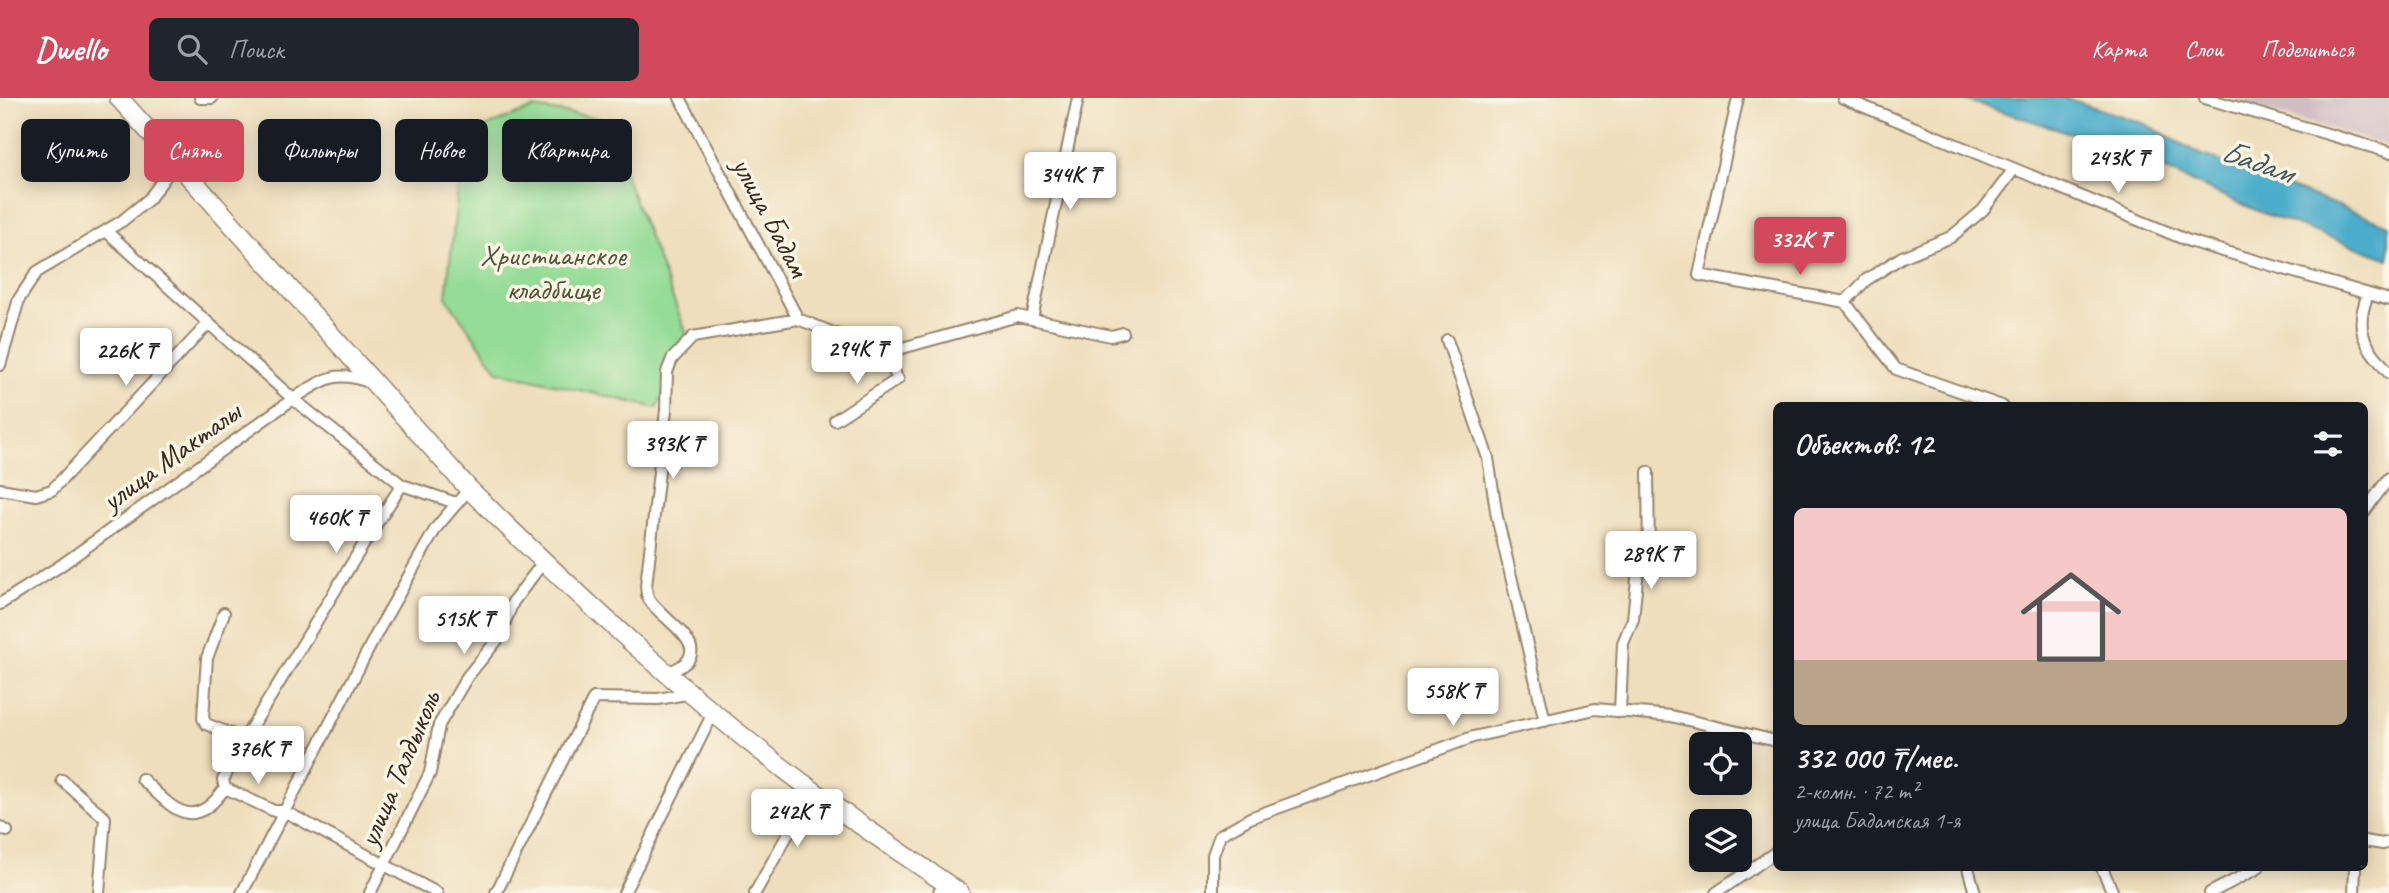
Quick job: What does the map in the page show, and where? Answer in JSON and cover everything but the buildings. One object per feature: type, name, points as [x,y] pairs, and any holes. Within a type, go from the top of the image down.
[{"type":"highway","points":[[119,98],[144,125]]},
{"type":"highway","points":[[196,182],[469,489],[544,561],[692,693],[812,791],[960,893]]},
{"type":"street","points":[[200,98],[212,98]]},
{"type":"street","name":"улица Бадам","points":[[680,98],[797,319],[884,354]]},
{"type":"street","points":[[1031,319],[1078,98]]},
{"type":"street","points":[[1738,98],[1699,275],[1845,303],[1896,369],[1991,402]]},
{"type":"street","points":[[1843,98],[2189,241],[2389,300]]},
{"type":"street","points":[[2204,98],[2389,152]]},
{"type":"street","points":[[1845,303],[1866,280],[1902,257],[1951,237],[1983,210],[2014,169]]},
{"type":"street","points":[[0,365],[27,283],[37,272],[106,230],[149,199],[162,182]]},
{"type":"street","points":[[106,230],[293,399],[402,485],[456,503]]},
{"type":"street","points":[[2368,294],[2361,312],[2364,343],[2389,373]]},
{"type":"street","points":[[835,420],[898,379],[884,354],[1018,316],[1111,336],[1122,333]]},
{"type":"street","points":[[669,673],[681,668],[688,659],[690,650],[685,635],[648,599],[646,586],[666,410],[667,372],[672,359],[693,337],[797,319]]},
{"type":"street","points":[[0,489],[36,495],[52,489],[207,324]]},
{"type":"street","points":[[1447,340],[1488,458],[1497,517],[1545,721]]},
{"type":"street","name":"улица Макталы","points":[[0,604],[60,566],[329,376],[352,376],[379,386]]},
{"type":"street","points":[[1620,712],[1623,643],[1633,619],[1638,569],[1649,556],[1648,472]]},
{"type":"street","points":[[2368,507],[2389,478]]},
{"type":"street","points":[[225,788],[223,780],[244,739],[321,615],[355,554],[402,485]]},
{"type":"street","points":[[242,893],[379,629],[436,528],[469,489]]},
{"type":"street","name":"улица Талдыколь","points":[[370,893],[430,773],[439,725],[467,677],[498,639],[513,602],[544,561]]},
{"type":"street","points":[[224,613],[207,658],[203,718],[206,724],[244,739]]},
{"type":"street","points":[[496,893],[594,698],[658,699],[692,693]]},
{"type":"street","points":[[1213,893],[1213,855],[1220,835],[1250,818],[1473,737],[1595,709],[1671,716],[1773,740]]},
{"type":"street","points":[[624,893],[714,711]]},
{"type":"street","points":[[142,779],[176,811],[186,814],[196,813],[225,788]]},
{"type":"street","points":[[62,780],[105,818],[99,893]]},
{"type":"street","points":[[225,788],[274,811],[284,811],[437,893]]},
{"type":"street","points":[[755,893],[812,791]]},
{"type":"street","points":[[2368,842],[2387,844]]},
{"type":"street","points":[[1716,893],[1773,854]]},
{"type":"street","points":[[1969,871],[1975,893]]},
{"type":"street","points":[[2103,871],[2113,893]]},
{"type":"street","points":[[2210,893],[2252,871]]},
{"type":"street","points":[[2354,893],[2355,871]]},
{"type":"shaded area","points":[[2225,98],[2389,98],[2389,146]]},
{"type":"green space","name":"Христианское кладбище","points":[[534,108],[603,119],[505,119]]},
{"type":"green space","name":"Христианское кладбище","points":[[502,120],[502,182],[628,182],[688,337],[657,408],[498,371],[446,297],[459,182],[488,182],[488,126]]},
{"type":"water","points":[[1958,98],[2066,98],[2143,123],[2200,154],[2389,225],[2389,259],[2260,212],[2109,145]]},
{"type":"water label","name":"Бадам","points":[[2257,161]]}]
